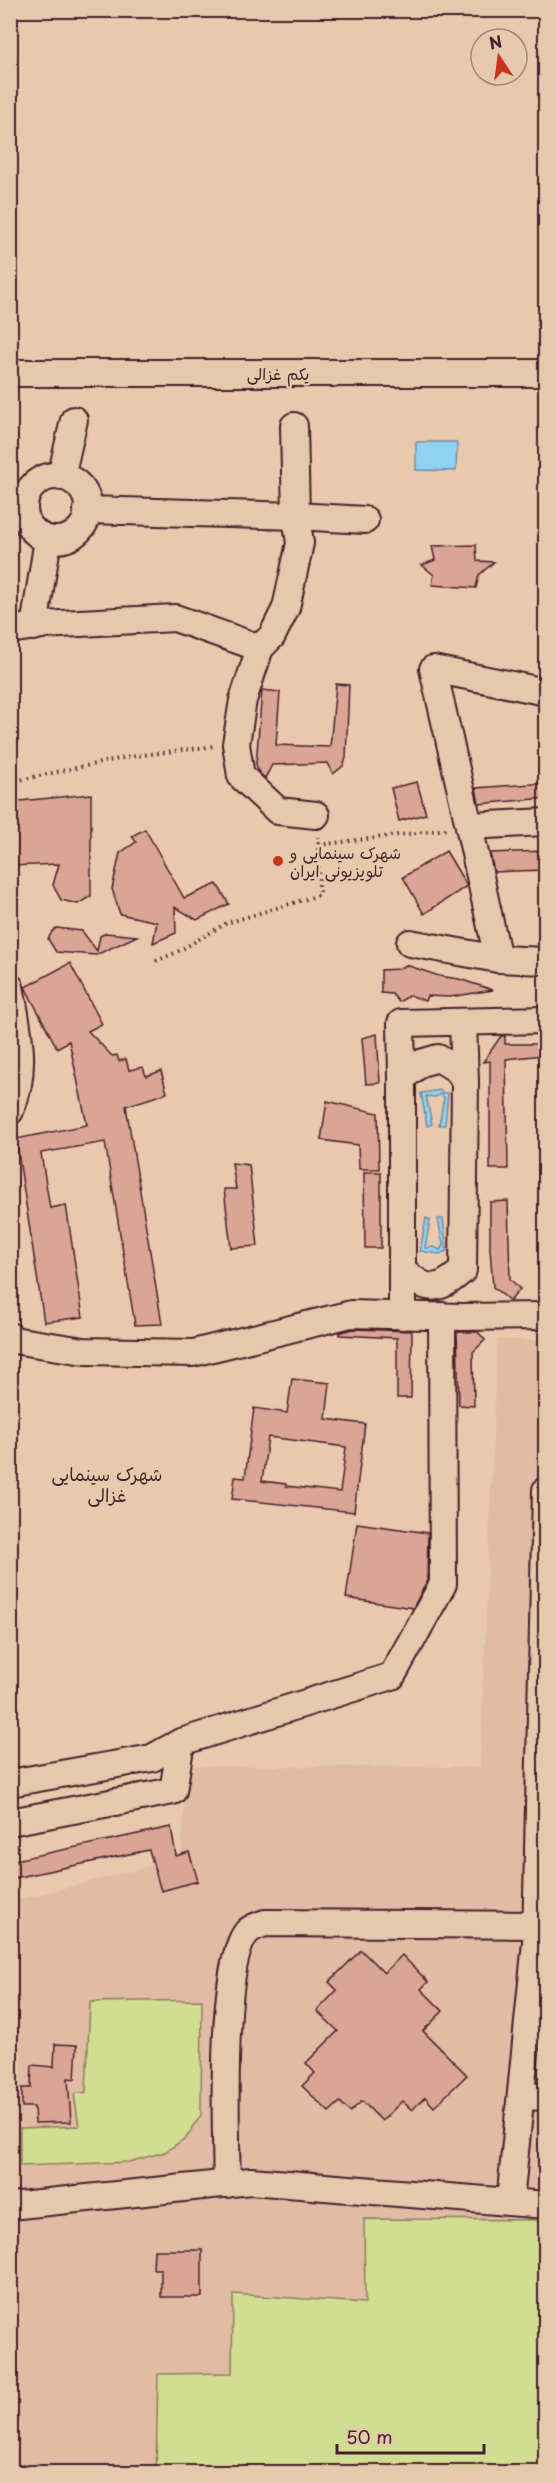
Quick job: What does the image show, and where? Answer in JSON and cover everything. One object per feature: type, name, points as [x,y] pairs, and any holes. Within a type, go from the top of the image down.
[{"type":"street","name":"یکم غزالی","points":[[10,373],[546,373]]},
{"type":"street","points":[[61,477],[74,420]]},
{"type":"street","points":[[294,426],[296,516],[300,543],[286,608],[272,636],[260,648],[243,700],[236,744],[241,776],[278,811],[316,815]]},
{"type":"street","points":[[61,477],[79,486],[85,494],[87,510],[83,525],[76,533],[66,538],[48,539],[34,532],[17,502],[41,480],[61,477]]},
{"type":"street","points":[[87,510],[365,520]]},
{"type":"street","points":[[48,539],[22,628],[175,618],[260,648]]},
{"type":"street","points":[[498,959],[433,669],[546,692]]},
{"type":"street","points":[[469,826],[546,822]]},
{"type":"street","points":[[410,943],[498,959],[546,961]]},
{"type":"street","points":[[10,987],[22,1049],[18,1095],[10,1111]]},
{"type":"street","points":[[402,1316],[401,1023],[546,1020]]},
{"type":"street","points":[[10,1783],[152,1758],[181,1742],[392,1676],[442,1584],[452,1317],[463,1270],[465,1082],[463,1022]]},
{"type":"street","points":[[402,1078],[421,1063],[438,1058],[458,1070],[465,1082]]},
{"type":"street","points":[[402,1269],[413,1280],[433,1288],[447,1283],[463,1270]]},
{"type":"street","points":[[11,1330],[84,1351],[193,1353],[351,1314],[452,1317],[546,1316]]},
{"type":"street","points":[[510,2202],[533,2097],[541,1925],[546,1490]]},
{"type":"street","points":[[10,1822],[173,1791],[181,1742]]},
{"type":"street","points":[[227,2184],[225,2115],[230,1990],[238,1950],[248,1931],[265,1923],[541,1925]]},
{"type":"street","points":[[10,2206],[251,2181],[546,2205]]},
{"type":"path","points":[[10,782],[128,757],[236,744]]},
{"type":"path","points":[[156,961],[177,952],[227,923],[319,895],[319,845],[469,826]]},
{"type":"shaded area","points":[[497,1340],[545,1340],[545,2472],[11,2472],[11,1902],[181,1858],[187,1766],[480,1767]]},
{"type":"green space","points":[[202,2000],[201,2115],[187,2137],[165,2152],[129,2162],[20,2166],[20,2128],[79,2126],[74,2094],[86,2092],[90,2002]]},
{"type":"green space","points":[[364,2219],[545,2220],[545,2472],[156,2472],[158,2374],[232,2373],[233,2294],[365,2303]]},
{"type":"water","points":[[416,442],[457,442],[456,471],[416,470]]},
{"type":"water","points":[[440,1090],[448,1093],[445,1125],[439,1125],[444,1098],[441,1094],[435,1097],[426,1096],[432,1124],[427,1126],[421,1093]]},
{"type":"water","points":[[426,1218],[430,1220],[425,1248],[434,1247],[440,1250],[443,1245],[438,1219],[443,1219],[447,1251],[439,1254],[420,1251]]},
{"type":"building","points":[[476,545],[477,561],[494,562],[479,575],[476,588],[432,585],[434,575],[422,565],[435,560],[432,546]]},
{"type":"building","points":[[336,684],[349,685],[346,758],[343,766],[333,774],[328,763],[272,765],[265,778],[259,773],[256,764],[262,690],[280,692],[276,745],[330,747]]},
{"type":"building","points":[[417,782],[426,814],[399,821],[391,788]]},
{"type":"building","points":[[546,783],[546,798],[479,804],[476,788]]},
{"type":"building","points":[[91,794],[91,896],[78,904],[61,900],[53,885],[59,864],[10,866],[10,802]]},
{"type":"building","points":[[145,829],[184,898],[217,884],[229,904],[197,920],[175,907],[176,933],[153,943],[157,922],[120,914],[112,889],[120,853],[136,842],[132,836]]},
{"type":"building","points":[[446,851],[467,886],[424,914],[403,877]]},
{"type":"building","points":[[546,851],[546,870],[494,872],[490,853]]},
{"type":"building","points":[[56,928],[82,931],[97,951],[100,936],[106,933],[137,936],[96,955],[56,952],[48,939]]},
{"type":"building","points":[[70,963],[102,1024],[88,1031],[112,1056],[117,1055],[119,1061],[126,1059],[129,1070],[143,1067],[146,1076],[161,1071],[167,1093],[126,1106],[162,1324],[135,1325],[105,1142],[41,1153],[50,1208],[66,1205],[83,1317],[44,1322],[16,1139],[87,1125],[69,1041],[57,1048],[25,987]]},
{"type":"building","points":[[406,965],[493,990],[450,997],[427,996],[425,1001],[410,995],[399,1002],[392,994],[381,993],[381,970],[399,969]]},
{"type":"building","points":[[377,1034],[380,1083],[366,1084],[362,1038]]},
{"type":"building","points":[[501,1036],[505,1036],[505,1044],[542,1044],[543,1055],[506,1059],[508,1169],[490,1169],[490,1061],[483,1062]]},
{"type":"building","points":[[327,1101],[378,1113],[379,1169],[359,1169],[358,1145],[321,1140]]},
{"type":"building","points":[[232,1163],[249,1165],[258,1246],[231,1248],[224,1189],[236,1189]]},
{"type":"building","points":[[364,1172],[381,1172],[381,1248],[365,1248]]},
{"type":"building","points":[[508,1201],[510,1279],[520,1289],[510,1301],[493,1287],[490,1249],[490,1202]]},
{"type":"building","points":[[353,1329],[412,1331],[411,1398],[397,1398],[397,1338],[339,1335],[339,1333]]},
{"type":"building","points":[[457,1332],[478,1332],[485,1340],[473,1352],[474,1406],[459,1405]]},
{"type":"building","points":[[292,1379],[330,1383],[326,1419],[365,1424],[354,1512],[232,1499],[235,1477],[245,1478],[254,1408],[287,1413]],"holes":[[[268,1437],[346,1447],[340,1492],[262,1481]]]},
{"type":"building","points":[[357,1523],[428,1533],[427,1581],[413,1608],[346,1598]]},
{"type":"building","points":[[171,1827],[176,1856],[189,1852],[198,1881],[161,1891],[149,1850],[10,1879],[10,1861]]},
{"type":"building","points":[[361,1950],[384,1973],[402,1955],[428,1982],[421,1989],[443,2011],[423,2031],[467,2075],[434,2107],[425,2097],[412,2110],[402,2101],[382,2121],[362,2101],[350,2112],[340,2102],[329,2112],[302,2086],[315,2073],[306,2063],[338,2031],[317,2011],[337,1990],[329,1982]]},
{"type":"building","points":[[55,2044],[77,2045],[75,2079],[68,2078],[71,2122],[35,2123],[34,2107],[22,2107],[22,2088],[31,2088],[32,2065],[54,2067]]},
{"type":"building","points":[[154,2250],[202,2250],[202,2297],[161,2297],[161,2269],[153,2269]]},
{"type":"place","name":"شهرک سینمایی و تلویزیونی ایران","points":[[278,861]]},
{"type":"district","name":"شهرک سینمایی غزالی","points":[[107,1483]]}]
